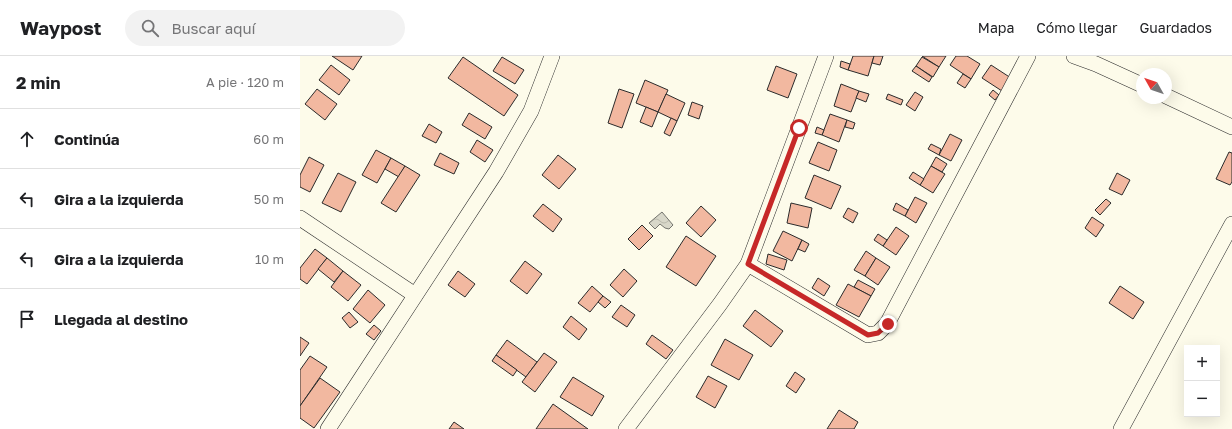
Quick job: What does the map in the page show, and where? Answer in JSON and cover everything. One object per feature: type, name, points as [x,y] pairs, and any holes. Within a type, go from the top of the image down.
[{"type":"street","points":[[328,429],[496,172],[531,111],[552,56]]},
{"type":"street","points":[[626,429],[720,304],[748,264],[826,56]]},
{"type":"street","points":[[748,264],[868,335],[878,333],[888,324],[1028,56]]},
{"type":"street","points":[[1074,56],[1096,64],[1136,82]]},
{"type":"street","points":[[1172,99],[1232,127]]},
{"type":"street","points":[[300,218],[415,295]]},
{"type":"street","points":[[1121,429],[1232,224]]},
{"type":"water","points":[[662,212],[673,225],[669,229],[660,224],[655,229],[649,223]]},
{"type":"building","points":[[332,56],[362,56],[353,70]]},
{"type":"building","points":[[853,56],[874,56],[868,76],[848,70]]},
{"type":"building","points":[[874,56],[883,56],[880,65],[872,63]]},
{"type":"building","points":[[922,56],[946,56],[939,67]]},
{"type":"building","points":[[956,56],[967,56],[980,64],[971,79],[950,65]]},
{"type":"building","points":[[463,57],[518,95],[504,116],[448,78]]},
{"type":"building","points":[[502,57],[524,70],[515,84],[493,71]]},
{"type":"building","points":[[922,57],[939,67],[933,77],[916,66]]},
{"type":"building","points":[[841,61],[850,64],[848,70],[840,67]]},
{"type":"building","points":[[331,65],[350,80],[339,95],[319,80]]},
{"type":"building","points":[[991,65],[1011,78],[1002,91],[982,78]]},
{"type":"building","points":[[776,66],[797,74],[788,98],[767,90]]},
{"type":"building","points":[[916,66],[932,77],[929,82],[912,71]]},
{"type":"building","points":[[963,74],[971,79],[965,88],[957,83]]},
{"type":"building","points":[[645,80],[668,90],[658,112],[636,103]]},
{"type":"building","points":[[841,84],[859,91],[851,112],[834,106]]},
{"type":"building","points":[[317,89],[337,104],[325,120],[305,104]]},
{"type":"building","points":[[619,89],[634,94],[622,128],[608,123]]},
{"type":"building","points":[[993,90],[999,95],[995,100],[989,95]]},
{"type":"building","points":[[859,91],[869,94],[866,102],[856,98]]},
{"type":"building","points":[[915,92],[923,97],[915,111],[906,105]]},
{"type":"building","points":[[666,94],[685,103],[677,121],[658,112]]},
{"type":"building","points":[[888,94],[903,100],[901,105],[886,99]]},
{"type":"building","points":[[692,102],[703,106],[699,119],[688,115]]},
{"type":"building","points":[[646,107],[658,112],[652,127],[640,122]]},
{"type":"building","points":[[469,113],[492,127],[485,139],[462,125]]},
{"type":"building","points":[[830,114],[847,120],[839,142],[822,135]]},
{"type":"building","points":[[671,118],[677,121],[670,136],[664,133]]},
{"type":"building","points":[[847,120],[855,123],[853,129],[845,127]]},
{"type":"building","points":[[429,124],[442,132],[436,143],[422,136]]},
{"type":"building","points":[[817,127],[824,130],[822,135],[815,133]]},
{"type":"building","points":[[950,134],[962,140],[951,161],[939,155]]},
{"type":"building","points":[[477,140],[493,150],[485,162],[470,152]]},
{"type":"building","points":[[818,142],[837,150],[829,171],[809,163]]},
{"type":"building","points":[[931,144],[941,149],[939,155],[928,149]]},
{"type":"building","points":[[376,150],[391,158],[377,183],[362,175]]},
{"type":"building","points":[[1229,152],[1232,153],[1232,182],[1230,185],[1216,179]]},
{"type":"building","points":[[440,153],[459,163],[454,174],[434,165]]},
{"type":"building","points":[[558,155],[576,169],[559,189],[542,175]]},
{"type":"building","points":[[309,157],[324,165],[310,192],[300,187],[300,175]]},
{"type":"building","points":[[936,157],[947,164],[942,172],[931,166]]},
{"type":"building","points":[[391,158],[405,166],[399,177],[385,169]]},
{"type":"building","points":[[405,166],[420,175],[396,212],[381,203]]},
{"type":"building","points":[[931,166],[945,174],[933,193],[920,185]]},
{"type":"building","points":[[913,172],[924,179],[920,185],[909,178]]},
{"type":"building","points":[[338,173],[356,182],[341,212],[322,203]]},
{"type":"building","points":[[1117,173],[1130,180],[1122,195],[1109,189]]},
{"type":"building","points":[[814,175],[841,186],[831,209],[805,198]]},
{"type":"building","points":[[915,197],[927,203],[916,223],[905,216]]},
{"type":"building","points":[[1106,199],[1111,203],[1100,215],[1095,210]]},
{"type":"building","points":[[791,203],[812,208],[808,228],[787,223]]},
{"type":"building","points":[[896,203],[908,210],[905,216],[893,210]]},
{"type":"building","points":[[543,204],[562,219],[553,232],[533,216]]},
{"type":"building","points":[[701,206],[716,220],[701,237],[686,223]]},
{"type":"building","points":[[848,208],[858,213],[853,223],[843,217]]},
{"type":"building","points":[[1092,217],[1104,225],[1096,237],[1085,228]]},
{"type":"building","points":[[642,225],[653,236],[639,250],[628,239]]},
{"type":"building","points":[[896,227],[909,236],[896,255],[883,246]]},
{"type":"building","points":[[783,231],[802,240],[792,261],[773,251]]},
{"type":"building","points":[[878,234],[887,240],[883,246],[874,240]]},
{"type":"building","points":[[686,236],[716,256],[696,286],[666,267]]},
{"type":"building","points":[[802,240],[809,244],[805,252],[798,249]]},
{"type":"building","points":[[315,249],[327,258],[307,284],[300,279],[300,268]]},
{"type":"building","points":[[866,251],[876,258],[865,276],[854,270]]},
{"type":"building","points":[[768,254],[787,260],[784,270],[766,264]]},
{"type":"building","points":[[327,258],[343,271],[334,282],[318,269]]},
{"type":"building","points":[[876,258],[890,267],[878,285],[865,276]]},
{"type":"building","points":[[525,261],[542,274],[527,294],[510,281]]},
{"type":"building","points":[[624,269],[637,281],[623,297],[610,285]]},
{"type":"building","points":[[343,271],[361,285],[348,301],[331,287]]},
{"type":"building","points":[[458,271],[475,284],[465,297],[448,285]]},
{"type":"building","points":[[818,278],[830,286],[824,296],[812,288]]},
{"type":"building","points":[[858,280],[875,289],[871,296],[854,287]]},
{"type":"building","points":[[848,284],[871,296],[859,317],[836,305]]},
{"type":"building","points":[[592,286],[603,296],[590,312],[578,303]]},
{"type":"building","points":[[1120,286],[1144,302],[1133,319],[1109,303]]},
{"type":"building","points":[[368,290],[385,305],[370,323],[353,309]]},
{"type":"building","points":[[603,296],[611,302],[605,308],[598,302]]},
{"type":"building","points":[[621,305],[635,315],[627,327],[612,317]]},
{"type":"building","points":[[755,310],[783,331],[771,347],[743,326]]},
{"type":"building","points":[[349,312],[358,322],[350,328],[342,318]]},
{"type":"building","points":[[571,316],[587,329],[579,340],[563,327]]},
{"type":"building","points":[[374,325],[381,331],[374,340],[366,334]]},
{"type":"building","points":[[652,335],[673,350],[666,359],[646,344]]},
{"type":"building","points":[[300,337],[309,343],[300,356]]},
{"type":"building","points":[[725,339],[753,355],[739,380],[711,365]]},
{"type":"building","points":[[507,340],[537,362],[526,377],[496,355]]},
{"type":"building","points":[[544,353],[557,362],[535,392],[522,382]]},
{"type":"building","points":[[496,355],[517,370],[513,376],[492,361]]},
{"type":"building","points":[[310,356],[327,367],[300,406],[300,370]]},
{"type":"building","points":[[795,372],[805,379],[796,393],[786,386]]},
{"type":"building","points":[[708,376],[727,386],[715,408],[696,397]]},
{"type":"building","points":[[573,377],[604,396],[592,416],[560,397]]},
{"type":"building","points":[[320,378],[340,392],[314,428],[300,418],[300,406]]},
{"type":"building","points":[[553,404],[588,429],[536,429]]},
{"type":"building","points":[[839,410],[858,422],[854,429],[827,429]]},
{"type":"building","points":[[454,422],[464,429],[449,429]]},
{"type":"route","points":[[799,128],[748,264],[868,335],[878,333],[888,324]]}]
